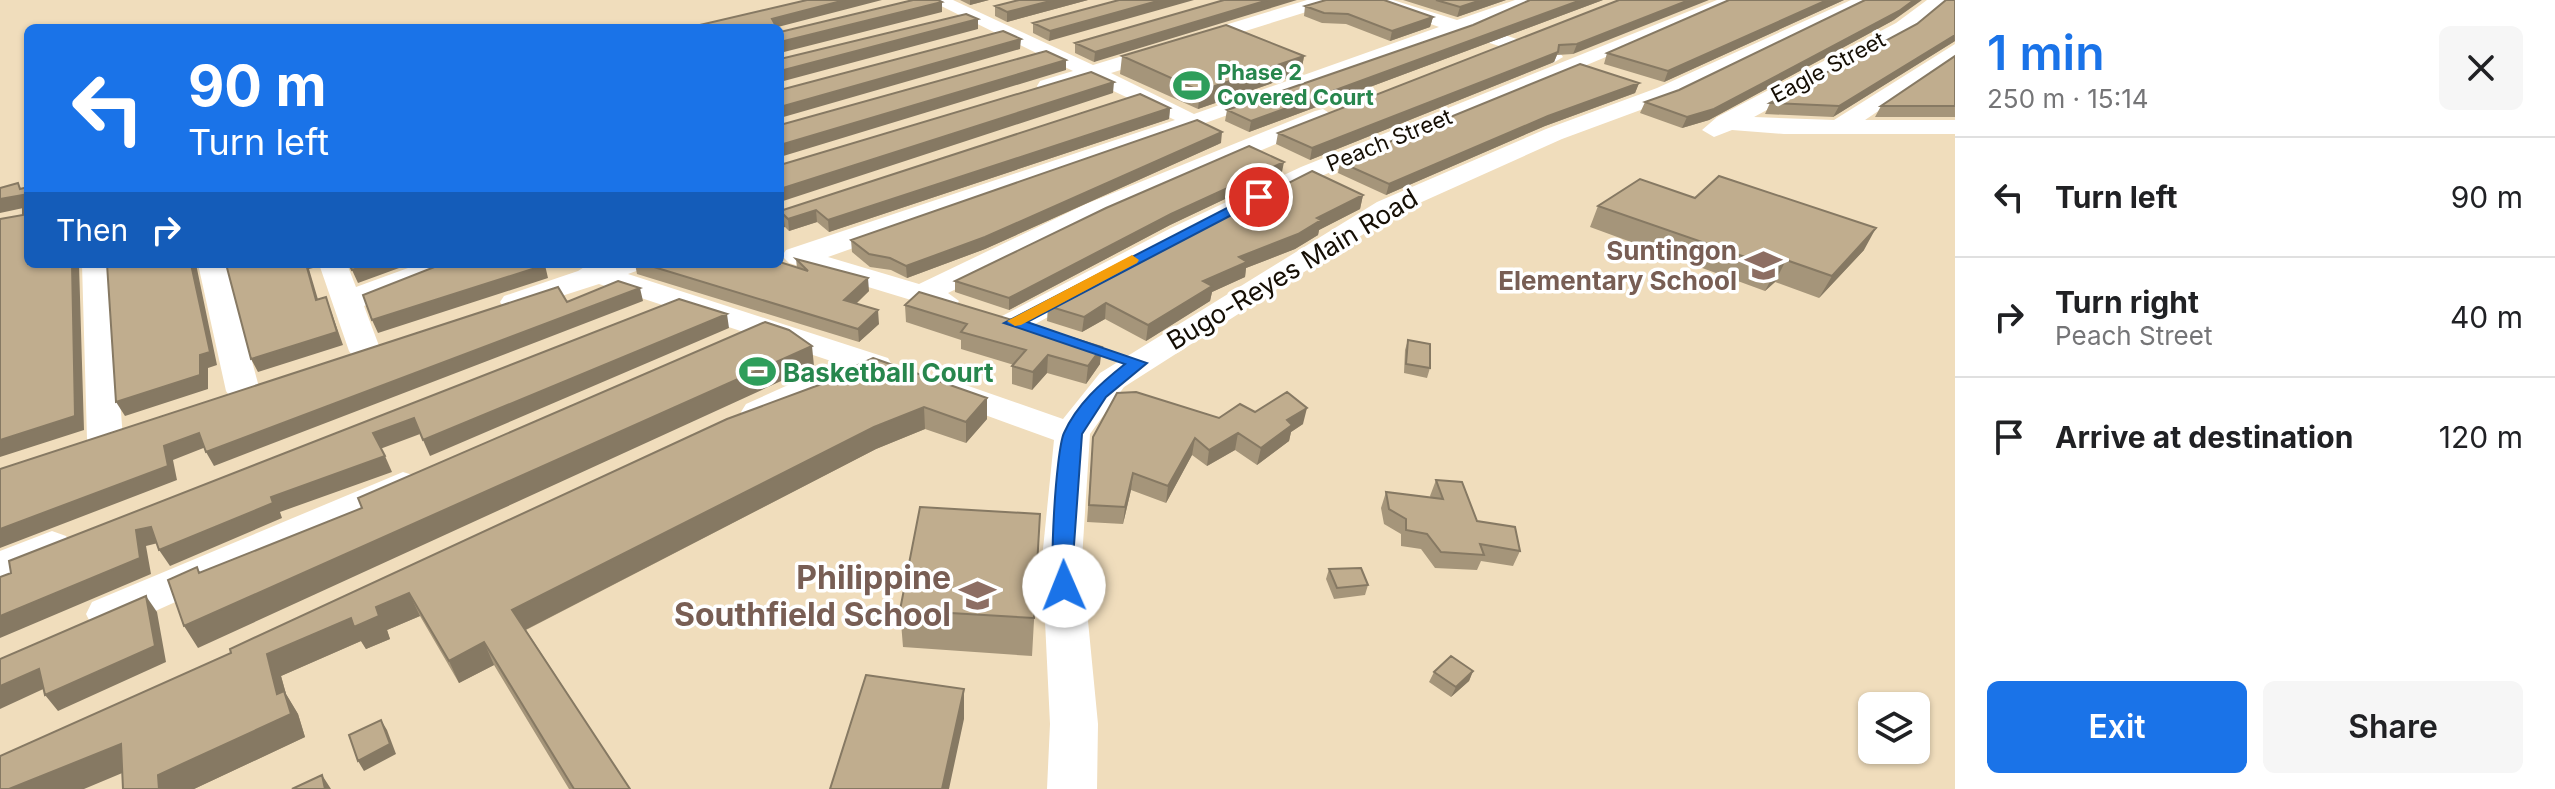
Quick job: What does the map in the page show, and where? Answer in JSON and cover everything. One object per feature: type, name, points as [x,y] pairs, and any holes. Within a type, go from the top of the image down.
[{"type":"street","points":[[1033,91],[1326,0]]},
{"type":"street","points":[[1374,0],[1605,73]]},
{"type":"street","points":[[1399,8],[1425,0]]},
{"type":"street","points":[[789,254],[1195,121],[1532,0]]},
{"type":"street","name":"Peach Street","points":[[1013,323],[1181,234],[1310,172],[1733,0]]},
{"type":"street","name":"Eagle Street","points":[[1838,128],[1719,126],[1902,27],[1939,0]]},
{"type":"street","points":[[967,14],[994,7]]},
{"type":"street","points":[[1849,8],[1945,41]]},
{"type":"street","name":"Bugo-Reyes Main Road","points":[[1072,789],[1074,724],[1062,559],[1072,434],[1100,393],[1138,363],[1373,202],[1665,93],[1849,8]]},
{"type":"street","points":[[938,10],[967,14],[1336,184]]},
{"type":"street","points":[[973,39],[1033,24]]},
{"type":"street","points":[[1483,55],[1541,33]]},
{"type":"street","points":[[1838,128],[1945,41]]},
{"type":"street","points":[[1019,60],[1078,43]]},
{"type":"street","points":[[1635,83],[1665,93]]},
{"type":"street","points":[[1110,104],[1140,94]]},
{"type":"street","points":[[922,294],[1095,210],[1247,144],[1350,106]]},
{"type":"street","points":[[1838,128],[1955,127]]},
{"type":"street","points":[[789,254],[1054,336]]},
{"type":"street","points":[[96,268],[104,439]]},
{"type":"street","points":[[213,268],[243,392]]},
{"type":"street","points":[[335,268],[365,351]]},
{"type":"street","points":[[348,301],[435,268]]},
{"type":"street","points":[[490,310],[595,268]]},
{"type":"street","points":[[601,268],[681,300],[1072,434]]},
{"type":"street","points":[[625,322],[681,300]]},
{"type":"street","points":[[711,351],[767,327]]},
{"type":"street","points":[[1096,349],[1138,363]]},
{"type":"street","points":[[721,429],[866,361]]},
{"type":"street","points":[[70,629],[438,470]]},
{"type":"street","points":[[0,567],[89,532]]},
{"type":"building","points":[[807,0],[845,0],[772,19],[775,24],[704,24]]},
{"type":"building","points":[[913,0],[942,2],[784,41],[784,31]]},
{"type":"building","points":[[1019,0],[1054,0],[1007,12],[995,6]]},
{"type":"building","points":[[1119,0],[1161,0],[1050,31],[1033,23]]},
{"type":"building","points":[[1224,0],[1268,0],[1095,52],[1075,43]]},
{"type":"building","points":[[1326,0],[1384,0],[1433,17],[1392,31],[1348,14],[1324,13],[1305,6]]},
{"type":"building","points":[[1436,0],[1481,0],[1460,7]]},
{"type":"building","points":[[1530,0],[1581,0],[1251,121],[1227,110],[1473,25]]},
{"type":"building","points":[[1619,0],[1689,0],[1577,44],[1559,45],[1558,52],[1312,148],[1278,133]]},
{"type":"building","points":[[1729,0],[1827,0],[1668,71],[1607,53]]},
{"type":"building","points":[[1865,0],[1914,0],[1899,11],[1714,109],[1687,117],[1645,102],[1679,90]]},
{"type":"building","points":[[1946,0],[1955,0],[1955,35],[1839,106],[1770,103],[1917,24]]},
{"type":"building","points":[[966,14],[978,19],[784,70],[784,58]]},
{"type":"building","points":[[1226,25],[1304,56],[1200,91],[1122,56]]},
{"type":"building","points":[[1003,31],[1021,39],[784,106],[784,89]]},
{"type":"building","points":[[1046,51],[1066,60],[784,144],[784,124]]},
{"type":"building","points":[[1955,56],[1955,106],[1881,106]]},
{"type":"building","points":[[1580,64],[1639,83],[1548,116],[1389,184],[1340,162]]},
{"type":"building","points":[[1091,72],[1114,82],[784,188],[784,164]]},
{"type":"building","points":[[1140,94],[1170,108],[828,220],[816,210],[788,219],[784,210]]},
{"type":"building","points":[[1197,120],[1222,132],[985,237],[906,266],[890,258],[869,254],[851,240]]},
{"type":"building","points":[[1249,146],[1284,162],[1171,214],[1009,298],[955,281],[1106,208]]},
{"type":"building","points":[[1312,171],[1363,195],[1317,218],[1321,220],[1298,234],[1239,257],[1247,262],[1203,281],[1212,286],[1148,325],[1106,303],[1084,317],[1048,306]]},
{"type":"building","points":[[1719,176],[1876,228],[1832,276],[1786,260],[1777,268],[1598,206],[1640,179],[1695,198]]},
{"type":"building","points":[[18,183],[20,189],[24,188],[24,268],[72,268],[75,416],[0,440],[0,219],[23,215],[23,195],[0,199],[0,188]]},
{"type":"building","points":[[796,259],[868,278],[844,300],[878,310],[858,329],[657,268],[784,268],[784,263],[808,271]]},
{"type":"building","points":[[107,268],[192,268],[210,352],[200,355],[200,375],[116,402]]},
{"type":"building","points":[[227,268],[307,268],[316,300],[326,297],[337,332],[251,359]]},
{"type":"building","points":[[432,268],[536,268],[372,320],[363,295]]},
{"type":"building","points":[[618,281],[640,288],[206,452],[199,433],[164,446],[168,466],[0,529],[0,469],[558,287],[567,302]]},
{"type":"building","points":[[919,292],[1102,347],[1088,366],[1048,355],[1033,372],[1012,366],[1026,350],[961,332],[967,324],[905,305]]},
{"type":"building","points":[[679,299],[727,314],[423,440],[414,418],[373,433],[385,456],[271,497],[273,503],[159,550],[151,527],[136,530],[140,558],[0,616],[0,577],[11,573],[9,561]]},
{"type":"building","points":[[765,322],[789,330],[812,346],[184,626],[168,580],[197,567],[199,573],[362,508],[358,498]]},
{"type":"building","points":[[1408,340],[1430,344],[1430,368],[1406,364]]},
{"type":"building","points":[[873,358],[987,398],[966,422],[924,407],[874,427],[512,610],[630,789],[574,789],[484,642],[449,661],[409,593],[376,607],[379,616],[354,627],[351,618],[267,654],[277,694],[284,691],[291,714],[158,775],[159,789],[123,789],[121,744],[9,789],[0,789],[0,756],[231,653],[230,649],[727,419],[827,382],[825,380]]},
{"type":"building","points":[[1136,392],[1219,418],[1240,404],[1255,412],[1287,392],[1307,408],[1287,420],[1292,425],[1261,448],[1238,433],[1209,450],[1195,438],[1168,486],[1133,473],[1125,507],[1089,505],[1093,437],[1117,393]]},
{"type":"building","points":[[1436,480],[1462,482],[1477,521],[1515,527],[1520,551],[1480,544],[1484,555],[1441,552],[1427,534],[1406,530],[1406,519],[1389,509],[1386,492],[1443,499]]},
{"type":"building","points":[[920,507],[1040,514],[1034,618],[900,610]]},
{"type":"building","points":[[1361,568],[1368,585],[1337,588],[1329,569]]},
{"type":"building","points":[[146,596],[155,646],[45,695],[39,669],[0,686],[0,659]]},
{"type":"building","points":[[1451,656],[1473,671],[1456,687],[1434,672]]},
{"type":"building","points":[[866,675],[964,689],[942,789],[830,789]]},
{"type":"building","points":[[381,720],[390,744],[358,761],[349,735]]},
{"type":"building","points":[[322,775],[325,789],[292,789]]},
{"type":"slow traffic","points":[[1015,321],[1132,260]]},
{"type":"place","name":"Phase 2 Covered Court","points":[[1191,85]]},
{"type":"place","name":"Suntingon Elementary School","points":[[1763,265]]},
{"type":"place","name":"Basketball Court","points":[[757,372]]},
{"type":"place","name":"Philippine Southfield School","points":[[977,595]]},
{"type":"route","points":[[1064,586],[1062,559],[1072,434],[1085,411],[1112,380],[1138,363],[1013,323],[1181,234],[1259,197]]}]
